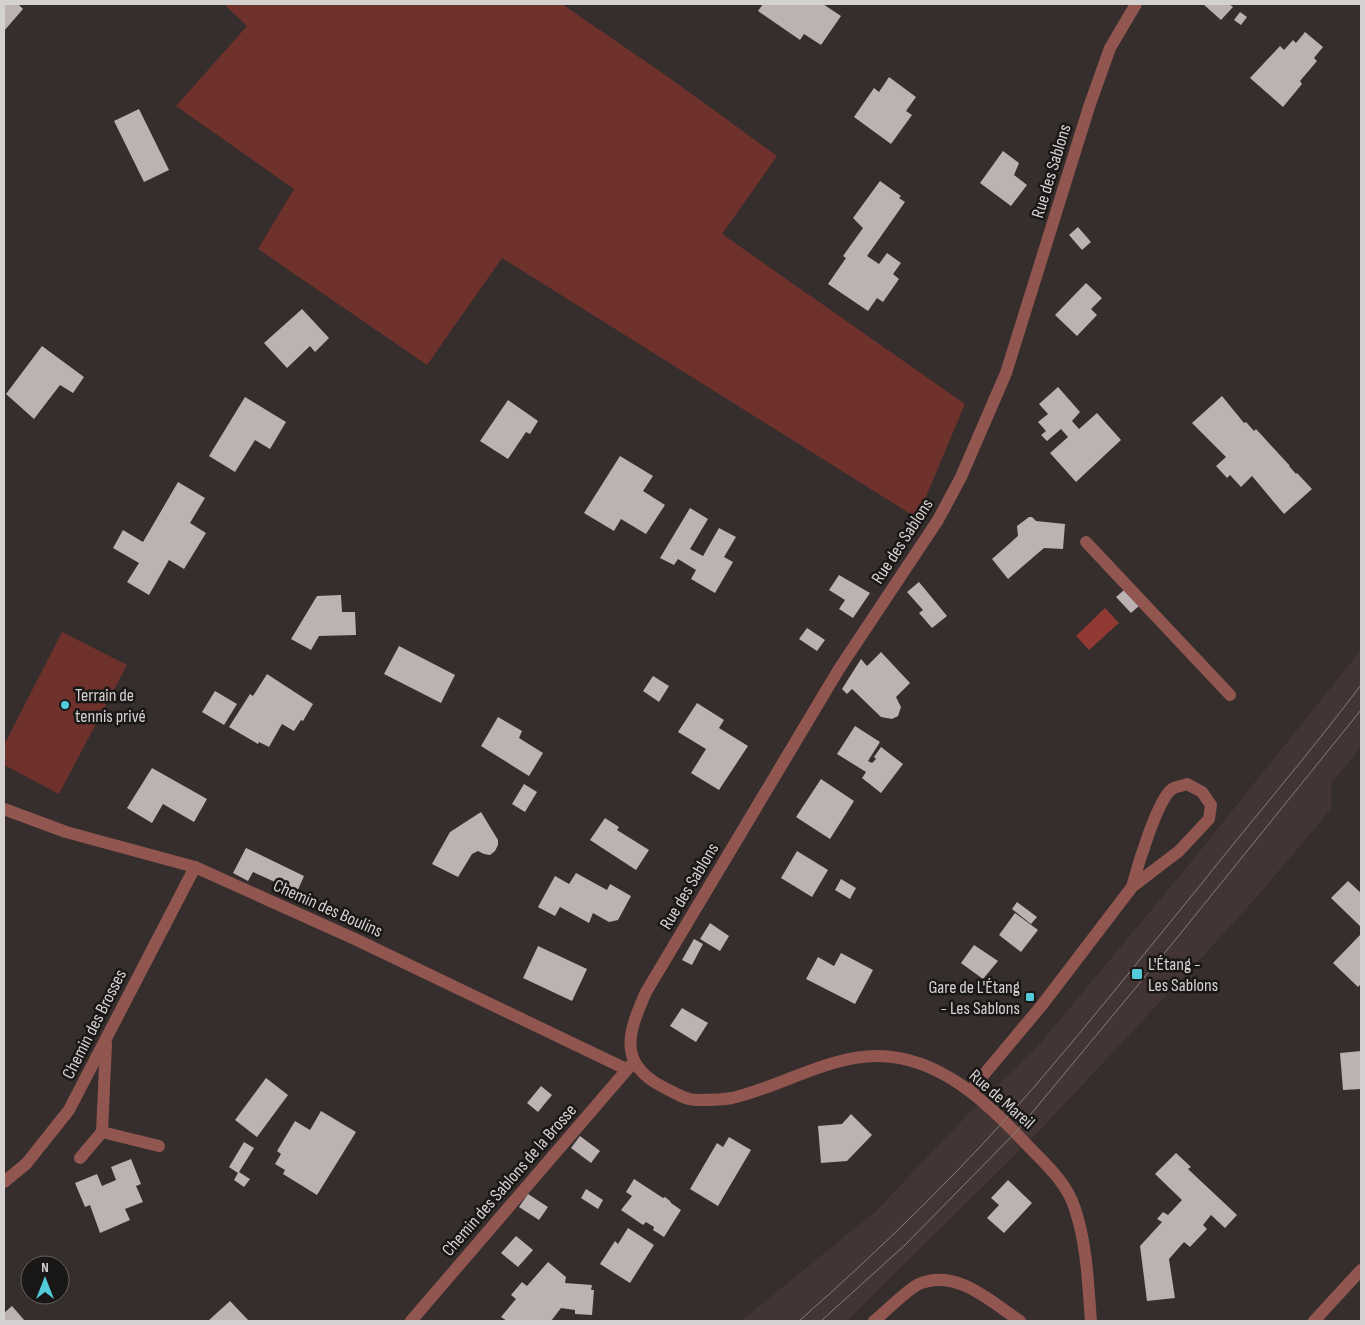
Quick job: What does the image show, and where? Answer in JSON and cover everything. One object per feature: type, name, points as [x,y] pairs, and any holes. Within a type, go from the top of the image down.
[{"type":"street","name":"Rue des Sablons","points":[[630,1066],[633,1021],[646,992],[839,669],[938,520],[962,477],[1006,373],[1089,108],[1110,48],[1136,4]]},
{"type":"street","points":[[1086,542],[1230,695]]},
{"type":"street","points":[[971,1090],[1042,1005],[1132,888],[1174,856],[1209,819],[1211,805],[1202,792],[1187,784],[1172,789],[1162,802],[1147,837],[1132,888]]},
{"type":"street","name":"Chemin des Boulins","points":[[4,809],[66,832],[195,867],[630,1066]]},
{"type":"street","name":"Chemin des Brosses","points":[[4,1182],[26,1164],[69,1110],[195,867]]},
{"type":"street","points":[[80,1158],[102,1132],[106,1039]]},
{"type":"street","name":"Rue de Mareil","points":[[630,1066],[651,1081],[695,1100],[731,1098],[840,1062],[876,1056],[910,1059],[951,1078],[971,1090],[1004,1120],[1057,1176],[1075,1207],[1084,1241],[1091,1321]]},
{"type":"street","name":"Chemin des Sablons de la Brosse","points":[[411,1321],[630,1066]]},
{"type":"street","points":[[102,1132],[159,1146]]},
{"type":"street","points":[[1314,1321],[1361,1270]]},
{"type":"street","points":[[874,1321],[918,1284],[937,1279],[967,1285],[1020,1321]]},
{"type":"shaded area","points":[[224,4],[562,4],[671,79],[777,156],[722,234],[965,404],[917,518],[502,258],[427,365],[258,249],[294,189],[176,106],[247,26]]},
{"type":"shaded area","points":[[1105,608],[1119,623],[1089,650],[1076,636]]},
{"type":"shaded area","name":"Terrain de tennis privé","points":[[62,632],[127,665],[59,794],[4,765],[4,745]]},
{"type":"shaded area","points":[[1361,650],[1361,747],[1331,784],[1331,809],[1255,899],[1203,956],[1041,1129],[847,1321],[741,1321],[876,1211],[967,1115],[1038,1046],[1187,867]]},
{"type":"building","points":[[4,4],[18,4],[23,9],[4,31]]},
{"type":"building","points":[[763,4],[823,4],[841,16],[821,45],[804,34],[800,40],[758,11]]},
{"type":"building","points":[[1203,4],[1229,4],[1233,7],[1221,20]]},
{"type":"building","points":[[1240,12],[1247,17],[1241,25],[1234,20]]},
{"type":"building","points":[[1305,32],[1323,47],[1314,58],[1317,61],[1300,81],[1302,84],[1283,107],[1250,78],[1280,46],[1284,50],[1293,40],[1296,43]]},
{"type":"building","points":[[889,77],[916,97],[906,111],[912,115],[891,144],[854,117],[874,88],[879,92]]},
{"type":"building","points":[[139,109],[169,170],[144,182],[114,121]]},
{"type":"building","points":[[1003,151],[1019,163],[1014,175],[1027,185],[1011,206],[980,183]]},
{"type":"building","points":[[880,181],[901,196],[899,198],[905,202],[867,256],[879,264],[887,253],[901,263],[893,274],[899,279],[883,302],[877,298],[868,311],[828,284],[846,258],[843,256],[863,228],[853,218]]},
{"type":"building","points":[[1078,227],[1091,242],[1082,250],[1069,235]]},
{"type":"building","points":[[1086,283],[1102,298],[1091,309],[1097,315],[1077,336],[1055,315]]},
{"type":"building","points":[[302,309],[329,338],[315,352],[310,346],[287,368],[264,343]]},
{"type":"building","points":[[42,346],[84,377],[73,393],[60,385],[34,419],[6,394]]},
{"type":"building","points":[[1058,387],[1080,412],[1072,421],[1079,429],[1097,413],[1121,440],[1076,482],[1050,453],[1068,437],[1061,429],[1047,441],[1041,435],[1046,431],[1038,422],[1048,414],[1039,404]]},
{"type":"building","points":[[1222,396],[1244,423],[1246,422],[1254,431],[1256,429],[1312,489],[1284,514],[1252,476],[1241,487],[1230,475],[1227,478],[1216,466],[1226,457],[1192,423]]},
{"type":"building","points":[[245,397],[286,422],[270,449],[255,440],[235,472],[209,456]]},
{"type":"building","points":[[508,400],[538,421],[530,434],[526,432],[508,459],[480,441]]},
{"type":"building","points":[[620,456],[653,476],[643,491],[665,505],[646,534],[621,519],[614,531],[584,513]]},
{"type":"building","points":[[178,482],[205,498],[190,523],[206,533],[184,569],[169,560],[149,595],[127,582],[139,563],[113,548],[123,530],[143,542]]},
{"type":"building","points":[[690,508],[708,519],[690,549],[703,556],[719,528],[736,537],[724,557],[733,562],[715,593],[691,579],[696,570],[678,559],[674,565],[660,558]]},
{"type":"building","points":[[1029,517],[1036,521],[1065,524],[1063,549],[1044,548],[1008,579],[992,559],[1018,536],[1017,526]]},
{"type":"building","points":[[839,575],[870,593],[853,618],[839,609],[845,600],[829,590]]},
{"type":"building","points":[[919,582],[947,616],[932,628],[919,613],[923,610],[907,592]]},
{"type":"building","points":[[1124,590],[1139,606],[1131,613],[1116,597]]},
{"type":"building","points":[[341,595],[342,612],[355,612],[356,635],[319,636],[311,650],[291,639],[317,596]]},
{"type":"building","points":[[807,628],[825,640],[817,651],[799,639]]},
{"type":"building","points":[[399,646],[455,675],[441,703],[384,674]]},
{"type":"building","points":[[881,652],[910,683],[896,697],[901,707],[898,716],[892,719],[881,717],[852,689],[847,694],[842,689],[861,659],[867,666]]},
{"type":"building","points":[[267,674],[313,704],[303,721],[301,720],[294,731],[282,724],[269,747],[259,742],[258,744],[229,727],[250,694],[253,696]]},
{"type":"building","points":[[653,676],[669,686],[659,702],[643,691]]},
{"type":"building","points":[[215,691],[237,704],[224,725],[202,712]]},
{"type":"building","points":[[697,703],[724,720],[719,728],[748,746],[719,790],[691,773],[706,749],[678,732]]},
{"type":"building","points":[[498,717],[522,731],[519,738],[543,753],[529,776],[481,746]]},
{"type":"building","points":[[855,726],[880,742],[868,761],[872,763],[876,759],[874,757],[881,747],[903,764],[881,793],[862,778],[866,772],[837,754]]},
{"type":"building","points":[[152,768],[207,799],[194,822],[163,804],[152,823],[127,808]]},
{"type":"building","points":[[821,779],[854,801],[830,839],[796,817]]},
{"type":"building","points":[[524,784],[537,792],[525,812],[512,804]]},
{"type":"building","points":[[481,812],[498,840],[495,851],[490,855],[478,851],[472,854],[458,877],[432,864],[450,832]]},
{"type":"building","points":[[605,818],[619,827],[617,830],[649,850],[636,870],[590,840]]},
{"type":"building","points":[[246,848],[304,876],[297,892],[253,872],[248,881],[233,873]]},
{"type":"building","points":[[797,851],[828,870],[812,897],[781,878]]},
{"type":"building","points":[[576,873],[607,890],[610,884],[631,896],[618,920],[609,922],[593,913],[589,923],[560,907],[555,916],[538,907],[555,876],[569,884]]},
{"type":"building","points":[[841,879],[856,888],[850,899],[835,890]]},
{"type":"building","points":[[1348,881],[1361,893],[1361,927],[1331,898]]},
{"type":"building","points":[[1017,902],[1037,917],[1031,924],[1012,909]]},
{"type":"building","points":[[1015,913],[1038,930],[1021,952],[999,935]]},
{"type":"building","points":[[710,923],[729,936],[720,951],[700,939]]},
{"type":"building","points":[[1361,934],[1361,984],[1358,987],[1333,963]]},
{"type":"building","points":[[694,939],[703,944],[692,965],[682,960]]},
{"type":"building","points":[[974,945],[998,961],[983,979],[961,963]]},
{"type":"building","points":[[538,946],[587,969],[572,1001],[523,978]]},
{"type":"building","points":[[841,953],[873,970],[855,1004],[806,979],[818,957],[834,966]]},
{"type":"building","points":[[682,1008],[708,1023],[696,1042],[670,1026]]},
{"type":"building","points":[[1361,1051],[1361,1089],[1343,1090],[1340,1053]]},
{"type":"building","points":[[266,1078],[288,1095],[257,1137],[235,1120]]},
{"type":"building","points":[[541,1086],[552,1095],[538,1112],[527,1103]]},
{"type":"building","points":[[321,1111],[356,1132],[317,1195],[283,1174],[285,1170],[275,1164],[281,1154],[277,1151],[295,1121],[310,1130]]},
{"type":"building","points":[[851,1114],[872,1135],[847,1161],[821,1163],[818,1126],[842,1124]]},
{"type":"building","points":[[580,1136],[600,1151],[591,1163],[571,1148]]},
{"type":"building","points":[[729,1137],[751,1150],[718,1206],[690,1189],[717,1143],[723,1147]]},
{"type":"building","points":[[244,1142],[254,1148],[239,1172],[250,1179],[244,1187],[234,1180],[238,1173],[229,1167]]},
{"type":"building","points":[[1176,1153],[1191,1167],[1188,1169],[1237,1215],[1225,1228],[1211,1215],[1203,1225],[1207,1229],[1190,1247],[1184,1242],[1169,1259],[1175,1298],[1147,1301],[1140,1246],[1162,1222],[1157,1219],[1163,1212],[1168,1215],[1182,1200],[1155,1174]]},
{"type":"building","points":[[131,1159],[141,1184],[136,1186],[143,1202],[125,1209],[130,1220],[100,1233],[90,1205],[85,1207],[75,1183],[97,1174],[102,1186],[116,1180],[111,1167]]},
{"type":"building","points":[[634,1179],[663,1198],[665,1197],[681,1210],[664,1237],[653,1230],[654,1227],[646,1222],[643,1225],[621,1210],[632,1196],[626,1192]]},
{"type":"building","points":[[1008,1180],[1032,1203],[1004,1233],[987,1218],[999,1205],[991,1198]]},
{"type":"building","points":[[586,1189],[603,1200],[598,1209],[581,1198]]},
{"type":"building","points":[[528,1194],[548,1207],[539,1220],[519,1207]]},
{"type":"building","points":[[628,1228],[654,1245],[630,1283],[600,1264],[615,1241],[618,1244]]},
{"type":"building","points":[[516,1236],[533,1250],[518,1267],[501,1253]]},
{"type":"building","points":[[548,1262],[566,1277],[565,1283],[592,1285],[591,1290],[594,1290],[592,1315],[575,1314],[575,1310],[561,1308],[551,1321],[507,1321],[501,1317],[516,1299],[511,1295],[522,1282],[527,1286]]},
{"type":"building","points":[[230,1301],[249,1321],[208,1321]]},
{"type":"building","points":[[12,1306],[25,1321],[4,1321],[4,1313]]},
{"type":"tram line","points":[[799,1321],[921,1208],[1035,1086],[1301,762],[1361,685]]},
{"type":"tram line","points":[[821,1321],[905,1245],[1016,1132],[1172,944],[1361,710]]},
{"type":"place","name":"Terrain de tennis privé","points":[[65,705]]},
{"type":"place","name":"L'Étang - Les Sablons","points":[[1137,974]]},
{"type":"place","name":"Gare de L'Étang - Les Sablons","points":[[1030,997]]}]
